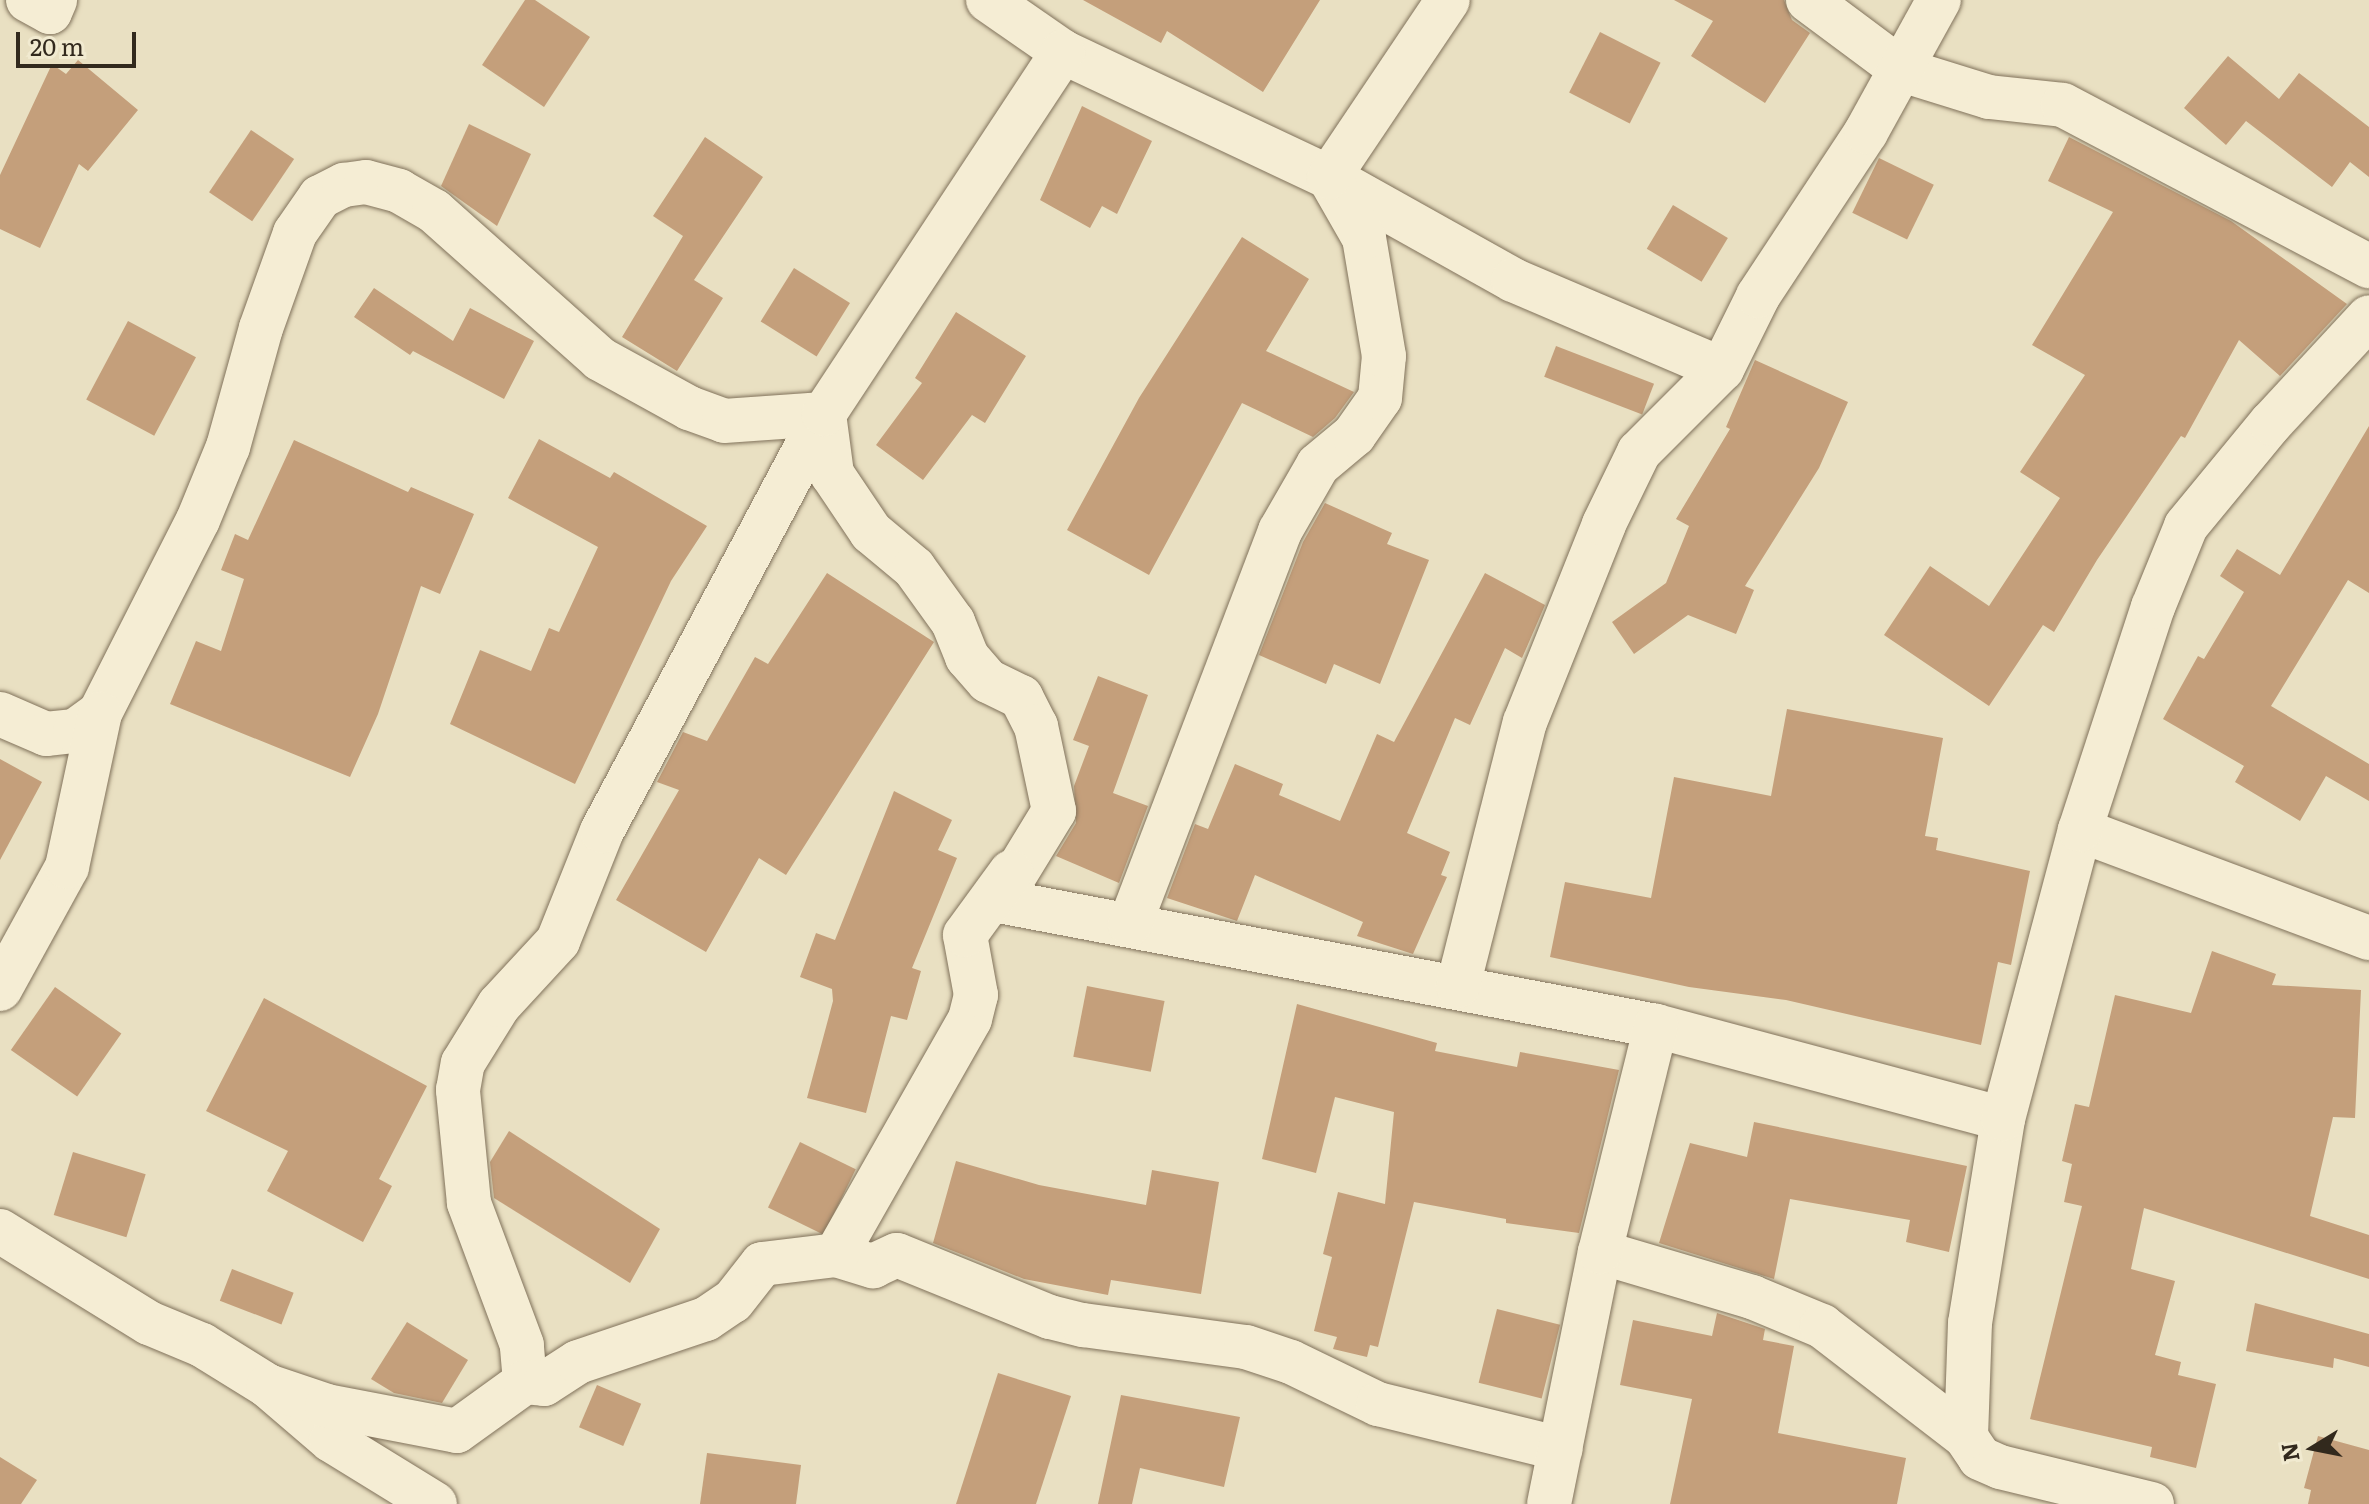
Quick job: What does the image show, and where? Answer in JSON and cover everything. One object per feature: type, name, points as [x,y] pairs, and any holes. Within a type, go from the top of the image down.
[{"type":"street","points":[[28,0],[50,12],[55,0]]},
{"type":"street","points":[[988,0],[1063,52],[1329,177],[1513,280],[1722,369]]},
{"type":"street","points":[[1329,177],[1448,0]]},
{"type":"street","points":[[1808,0],[1902,70],[1989,97],[2063,105],[2369,266]]},
{"type":"street","points":[[1458,986],[1525,722],[1604,524],[1639,452],[1722,369],[1758,296],[1902,70],[1939,0]]},
{"type":"street","points":[[525,1382],[522,1345],[469,1203],[458,1090],[463,1063],[499,1005],[558,941],[602,831],[824,414],[1063,52]]},
{"type":"street","points":[[1130,924],[1280,531],[1318,465],[1354,435],[1380,398],[1384,356],[1364,238],[1329,177]]},
{"type":"street","points":[[0,989],[67,867],[100,713],[222,462],[295,233],[320,197],[344,185],[366,182],[399,191],[434,211],[600,359],[689,408],[724,421],[824,414]]},
{"type":"street","points":[[1966,1437],[1970,1323],[2003,1119],[2080,830],[2153,607],[2186,526],[2271,423],[2369,317]]},
{"type":"street","points":[[824,414],[832,474],[871,532],[914,568],[953,622],[967,657],[988,681],[1021,697],[1036,726],[1054,811],[999,901],[1656,1026],[2003,1119]]},
{"type":"street","points":[[0,714],[46,734],[75,731],[100,713]]},
{"type":"street","points":[[836,1255],[970,1019],[976,995],[965,935],[1054,811]]},
{"type":"street","points":[[2080,830],[2369,938]]},
{"type":"street","points":[[1549,1504],[1600,1252],[1656,1026]]},
{"type":"street","points":[[0,1231],[149,1323],[202,1345],[268,1386],[331,1440],[435,1504]]},
{"type":"street","points":[[1600,1252],[1752,1297],[1822,1326],[1966,1437],[1980,1458],[2000,1467],[2152,1504]]},
{"type":"street","points":[[268,1386],[327,1406],[457,1431],[525,1382],[544,1384],[578,1362],[706,1319],[733,1301],[762,1264],[836,1255],[873,1266],[897,1255],[1050,1317],[1083,1325],[1246,1347],[1291,1362],[1378,1404],[1561,1449]]},
{"type":"building","points":[[525,0],[535,0],[590,37],[544,107],[482,65]]},
{"type":"building","points":[[1083,0],[1320,0],[1263,92],[1167,31],[1161,43]]},
{"type":"building","points":[[1674,0],[1784,0],[1792,20],[1810,33],[1765,103],[1691,56],[1713,21]]},
{"type":"building","points":[[1600,32],[1661,63],[1630,123],[1569,93]]},
{"type":"building","points":[[2228,56],[2279,99],[2299,73],[2369,127],[2369,177],[2350,162],[2332,187],[2246,121],[2226,145],[2184,108]]},
{"type":"building","points":[[78,60],[138,110],[88,171],[79,164],[40,248],[0,229],[0,175],[52,64],[66,74]]},
{"type":"building","points":[[1082,106],[1152,141],[1117,214],[1102,206],[1090,228],[1040,200]]},
{"type":"building","points":[[469,124],[531,154],[497,226],[441,186]]},
{"type":"building","points":[[251,130],[294,159],[252,221],[209,192]]},
{"type":"building","points":[[705,137],[763,177],[694,280],[723,298],[677,371],[622,337],[683,236],[653,216]]},
{"type":"building","points":[[2069,137],[2231,221],[2347,304],[2280,376],[2239,340],[2185,438],[2181,436],[2097,560],[2054,632],[2043,625],[1989,706],[1884,635],[1930,566],[1989,606],[2060,498],[2020,472],[2085,375],[2032,345],[2113,212],[2048,181]]},
{"type":"building","points":[[1879,158],[1934,185],[1907,240],[1852,213]]},
{"type":"building","points":[[1673,205],[1728,238],[1702,282],[1647,249]]},
{"type":"building","points":[[1242,237],[1309,279],[1266,351],[1354,392],[1335,418],[1313,437],[1242,403],[1149,575],[1067,530],[1139,398]]},
{"type":"building","points":[[794,268],[850,303],[817,356],[761,321]]},
{"type":"building","points":[[374,288],[453,341],[470,308],[534,341],[504,399],[413,351],[410,355],[354,317]]},
{"type":"building","points":[[956,312],[1026,356],[985,423],[972,415],[923,480],[876,445],[922,383],[915,378]]},
{"type":"building","points":[[128,321],[196,357],[154,436],[86,400]]},
{"type":"building","points":[[1556,346],[1654,384],[1642,414],[1544,377]]},
{"type":"building","points":[[1755,360],[1848,402],[1819,468],[1745,586],[1754,590],[1736,634],[1688,615],[1634,654],[1612,622],[1666,583],[1689,526],[1676,519],[1730,429],[1726,427]]},
{"type":"building","points":[[2369,426],[2369,593],[2348,580],[2271,706],[2369,764],[2369,801],[2326,776],[2300,821],[2235,782],[2244,766],[2163,719],[2198,656],[2204,659],[2244,592],[2220,576],[2237,549],[2280,575]]},
{"type":"building","points":[[539,439],[610,478],[614,472],[707,526],[671,581],[575,784],[450,724],[480,650],[531,671],[549,628],[559,632],[598,547],[508,498]]},
{"type":"building","points":[[294,440],[408,492],[411,487],[474,514],[440,594],[421,586],[378,714],[350,777],[170,704],[196,641],[221,651],[244,579],[221,570],[235,534],[248,540]]},
{"type":"building","points":[[1325,503],[1392,533],[1387,544],[1429,560],[1380,684],[1334,664],[1326,684],[1259,655],[1303,542]]},
{"type":"building","points":[[827,573],[934,642],[786,875],[759,858],[706,952],[616,900],[679,790],[657,782],[683,732],[707,741],[755,657],[768,664]]},
{"type":"building","points":[[1485,573],[1545,605],[1522,658],[1505,648],[1470,725],[1455,718],[1407,833],[1450,852],[1441,875],[1447,877],[1413,954],[1357,936],[1363,922],[1255,875],[1237,921],[1167,898],[1195,824],[1208,829],[1235,764],[1283,784],[1279,795],[1340,821],[1377,734],[1394,742]]},
{"type":"building","points":[[1098,676],[1148,695],[1113,793],[1148,806],[1119,883],[1056,856],[1076,823],[1074,786],[1089,746],[1073,740]]},
{"type":"building","points":[[1787,709],[1943,738],[1925,836],[1938,838],[1936,850],[2030,871],[2011,965],[1998,962],[1981,1045],[1786,1000],[1689,987],[1550,957],[1565,882],[1651,898],[1674,777],[1771,796]]},
{"type":"building","points":[[0,759],[42,782],[0,860]]},
{"type":"building","points":[[894,791],[952,820],[938,850],[957,858],[912,968],[921,971],[907,1020],[891,1016],[866,1113],[807,1098],[833,1001],[832,989],[800,977],[816,933],[835,940]]},
{"type":"building","points":[[2212,951],[2276,974],[2272,985],[2361,990],[2355,1118],[2333,1117],[2310,1216],[2369,1235],[2369,1279],[2144,1208],[2131,1269],[2175,1281],[2155,1355],[2181,1362],[2178,1375],[2216,1384],[2196,1468],[2150,1457],[2152,1447],[2030,1419],[2082,1206],[2064,1202],[2072,1164],[2062,1161],[2075,1104],[2089,1107],[2115,995],[2191,1013]]},
{"type":"building","points":[[1087,986],[1165,1001],[1151,1072],[1073,1057]]},
{"type":"building","points":[[55,987],[121,1033],[77,1097],[11,1050]]},
{"type":"building","points":[[264,998],[427,1086],[379,1179],[392,1186],[363,1242],[267,1191],[288,1151],[206,1111]]},
{"type":"building","points":[[1297,1004],[1437,1043],[1435,1051],[1517,1067],[1520,1052],[1619,1070],[1579,1233],[1506,1223],[1506,1219],[1414,1202],[1378,1347],[1370,1345],[1367,1357],[1333,1349],[1337,1337],[1314,1331],[1332,1257],[1323,1254],[1338,1192],[1385,1204],[1394,1112],[1335,1097],[1316,1173],[1262,1159]]},
{"type":"building","points":[[1754,1122],[1967,1166],[1949,1252],[1906,1242],[1910,1220],[1790,1199],[1774,1279],[1659,1243],[1690,1143],[1747,1157]]},
{"type":"building","points":[[509,1131],[660,1229],[630,1283],[494,1198],[490,1162]]},
{"type":"building","points":[[800,1142],[856,1169],[824,1235],[768,1208]]},
{"type":"building","points":[[73,1152],[146,1174],[126,1237],[54,1215]]},
{"type":"building","points":[[956,1161],[1039,1185],[1146,1205],[1152,1170],[1219,1182],[1201,1294],[1111,1280],[1108,1295],[1024,1279],[933,1243]]},
{"type":"building","points":[[232,1269],[294,1293],[281,1324],[220,1301]]},
{"type":"building","points":[[2255,1303],[2369,1334],[2369,1367],[2334,1358],[2333,1368],[2246,1351]]},
{"type":"building","points":[[1497,1309],[1560,1325],[1542,1398],[1479,1383]]},
{"type":"building","points":[[1717,1313],[1765,1329],[1763,1340],[1794,1346],[1778,1433],[1906,1458],[1897,1504],[1670,1504],[1692,1399],[1620,1385],[1633,1320],[1712,1336]]},
{"type":"building","points":[[407,1322],[468,1360],[442,1403],[394,1393],[371,1379]]},
{"type":"building","points":[[998,1373],[1071,1396],[1036,1504],[956,1504]]},
{"type":"building","points":[[597,1385],[641,1404],[623,1446],[579,1427]]},
{"type":"building","points":[[1121,1395],[1240,1417],[1224,1487],[1140,1468],[1132,1504],[1098,1504]]},
{"type":"building","points":[[2318,1436],[2369,1450],[2369,1504],[2308,1504],[2311,1490],[2304,1488]]},
{"type":"building","points":[[707,1453],[801,1465],[796,1504],[700,1504]]},
{"type":"building","points":[[0,1457],[37,1480],[21,1504],[0,1504]]}]
